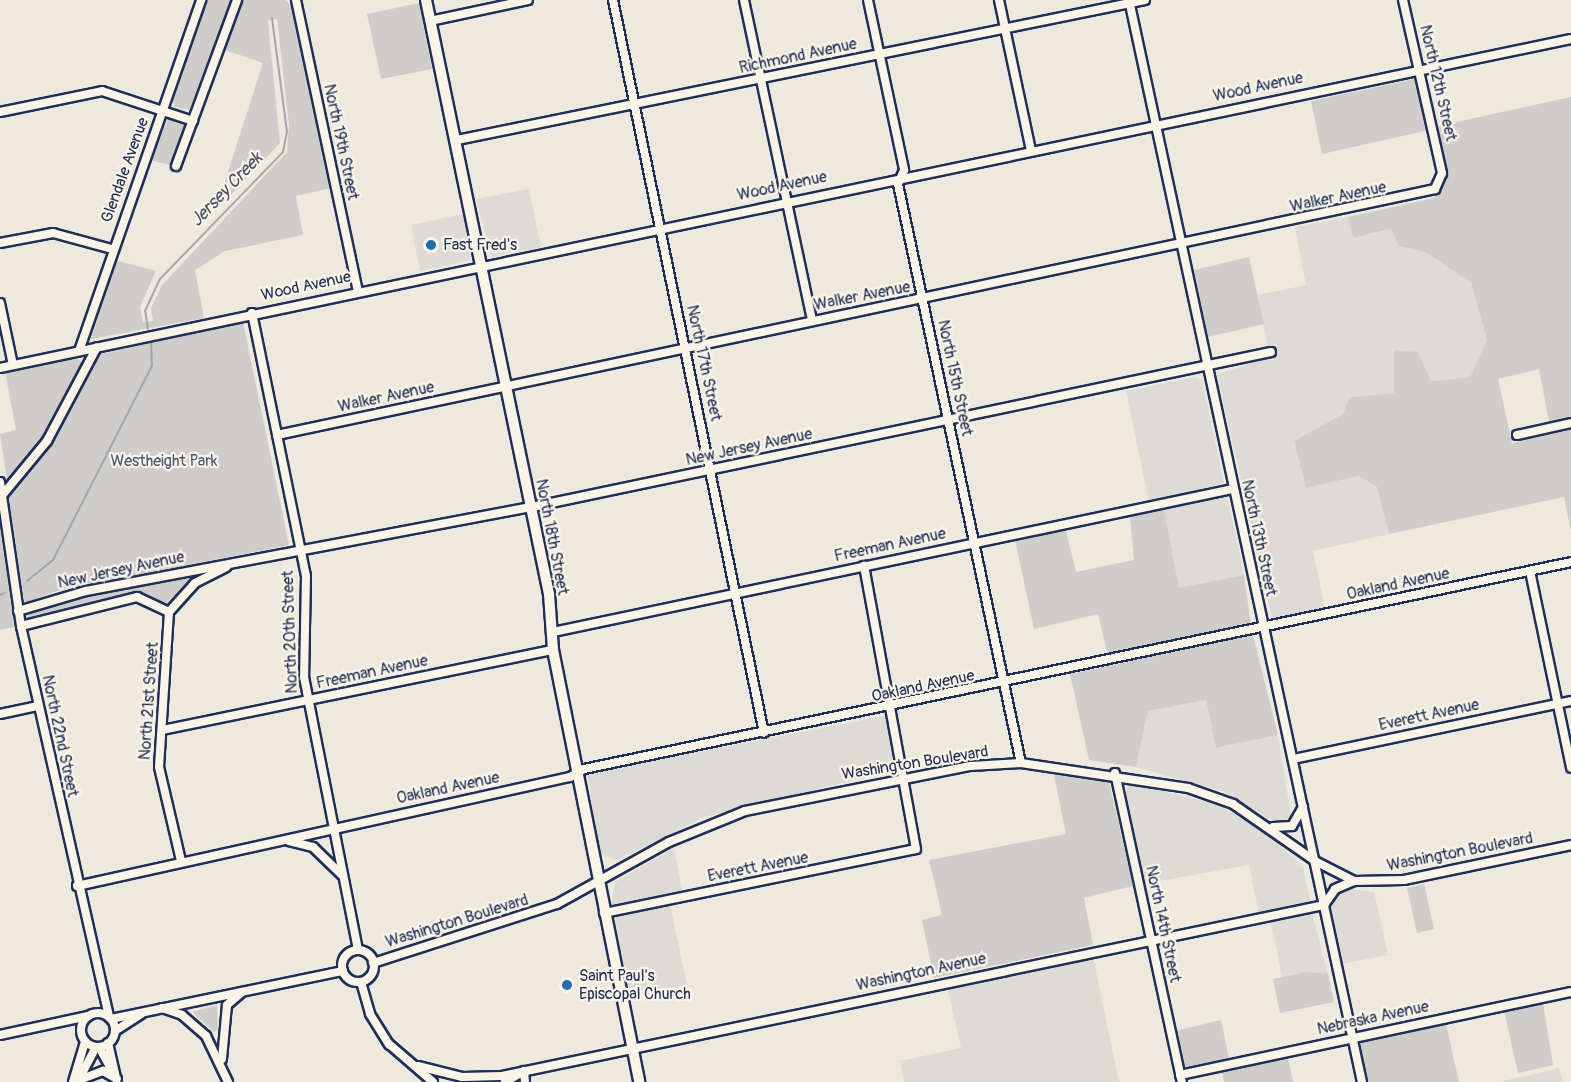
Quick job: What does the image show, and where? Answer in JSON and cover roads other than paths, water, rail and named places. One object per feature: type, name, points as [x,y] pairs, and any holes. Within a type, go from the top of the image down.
[{"type":"main road","name":"North 18th Street","points":[[426,0],[532,507],[553,632],[552,650],[639,1082]]},
{"type":"street","name":"Glendale Avenue","points":[[79,351],[112,249],[201,0]]},
{"type":"street","points":[[176,166],[237,0]]},
{"type":"street","name":"North 19th Street","points":[[296,0],[358,291]]},
{"type":"street","points":[[430,21],[528,0]]},
{"type":"street","name":"North 17th Street","points":[[613,0],[764,733]]},
{"type":"street","points":[[744,0],[812,321]]},
{"type":"street","name":"North 15th Street","points":[[868,0],[901,176],[898,184],[1021,763]]},
{"type":"street","points":[[999,0],[1031,150]]},
{"type":"street","name":"Richmond Avenue","points":[[457,140],[1145,0]]},
{"type":"street","name":"North 12th Street","points":[[1403,0],[1421,69],[1442,173]]},
{"type":"street","name":"North 13th Street","points":[[1129,2],[1262,628],[1293,759],[1362,1082]]},
{"type":"street","name":"Wood Avenue","points":[[0,368],[901,176],[1571,39]]},
{"type":"street","points":[[0,112],[102,91],[193,121]]},
{"type":"street","name":"Walker Avenue","points":[[277,435],[1404,198],[1435,189],[1442,173]]},
{"type":"street","points":[[0,243],[53,233],[112,249]]},
{"type":"street","points":[[0,303],[13,365]]},
{"type":"street","name":"North 20th Street","points":[[252,313],[302,552],[308,701],[350,898],[358,950]]},
{"type":"street","points":[[0,498],[57,425],[97,347]]},
{"type":"street","name":"New Jersey Avenue","points":[[18,611],[86,591],[302,552],[711,471],[1271,352]]},
{"type":"street","points":[[1517,435],[1571,423]]},
{"type":"street","name":"North 22nd Street","points":[[0,482],[0,498],[21,626],[102,994],[110,1018]]},
{"type":"street","name":"Freeman Avenue","points":[[553,632],[1233,489]]},
{"type":"street","name":"Oakland Avenue","points":[[78,886],[181,861],[282,842],[335,828],[764,733],[894,708],[1571,562]]},
{"type":"street","name":"New Jersey Avenue","points":[[21,626],[137,597],[169,612],[195,583],[231,564]]},
{"type":"street","points":[[864,566],[894,708],[905,776]]},
{"type":"street","points":[[1530,571],[1571,768]]},
{"type":"street","name":"North 21st Street","points":[[169,612],[159,767],[181,861]]},
{"type":"street","name":"Freeman Avenue","points":[[162,730],[552,650]]},
{"type":"street","name":"Everett Avenue","points":[[1293,759],[1571,701]]},
{"type":"street","points":[[0,714],[38,706]]},
{"type":"street","name":"Washington Boulevard","points":[[373,963],[513,921],[598,882],[669,842],[745,812],[905,776],[1021,763],[1116,773],[1188,788],[1273,827],[1315,861],[1354,881],[1404,880],[1571,845]]},
{"type":"street","name":"North 14th Street","points":[[1116,773],[1181,1078]]},
{"type":"street","name":"Everett Avenue","points":[[604,913],[916,849],[905,776]]},
{"type":"street","points":[[1273,827],[1292,825],[1303,807]]},
{"type":"street","name":"Oakland Avenue","points":[[282,842],[325,855],[343,876],[350,898]]},
{"type":"street","points":[[1324,905],[1335,889],[1354,881]]},
{"type":"street","name":"Washington Avenue","points":[[418,1066],[462,1077],[524,1071],[1324,905]]},
{"type":"street","points":[[343,971],[345,957],[358,950],[373,963],[371,975],[361,982]]},
{"type":"street","points":[[0,1034],[92,1014],[110,1018],[343,971],[361,982],[379,1030],[433,1082]]},
{"type":"street","points":[[222,1062],[227,1005],[252,988]]},
{"type":"street","name":"Nebraska Avenue","points":[[1181,1078],[1353,1038],[1571,992]]},
{"type":"street","points":[[81,1032],[102,994]]},
{"type":"street","points":[[160,1007],[196,1026],[222,1062],[228,1082]]},
{"type":"street","points":[[76,1081],[97,1047],[108,1043],[115,1031],[146,1011]]},
{"type":"street","points":[[110,1018],[115,1031]]},
{"type":"street","points":[[62,1022],[81,1032],[85,1042],[76,1081]]},
{"type":"street","points":[[85,1042],[97,1047],[117,1081]]},
{"type":"street","points":[[108,1043],[117,1081]]},
{"type":"street","points":[[76,1081],[103,1071],[117,1081]]},
{"type":"street","points":[[524,1071],[525,1082]]},
{"type":"street","name":"Washington Avenue","points":[[505,1082],[524,1071]]},
{"type":"waterway","name":"Jersey Creek","points":[[148,329],[145,311],[160,279],[283,152],[287,132],[272,18]]},
{"type":"waterway","name":"Jersey Creek","points":[[27,581],[53,560],[152,366],[151,342]]},
{"type":"waterway","name":"Jersey Creek","points":[[0,595],[5,593]]},
{"type":"place","name":"Fast Fred's","points":[[431,245]]},
{"type":"place","name":"Saint Paul's Episcopal Church","points":[[567,985]]},
{"type":"park label","name":"Westheight Park","points":[[164,461]]}]
